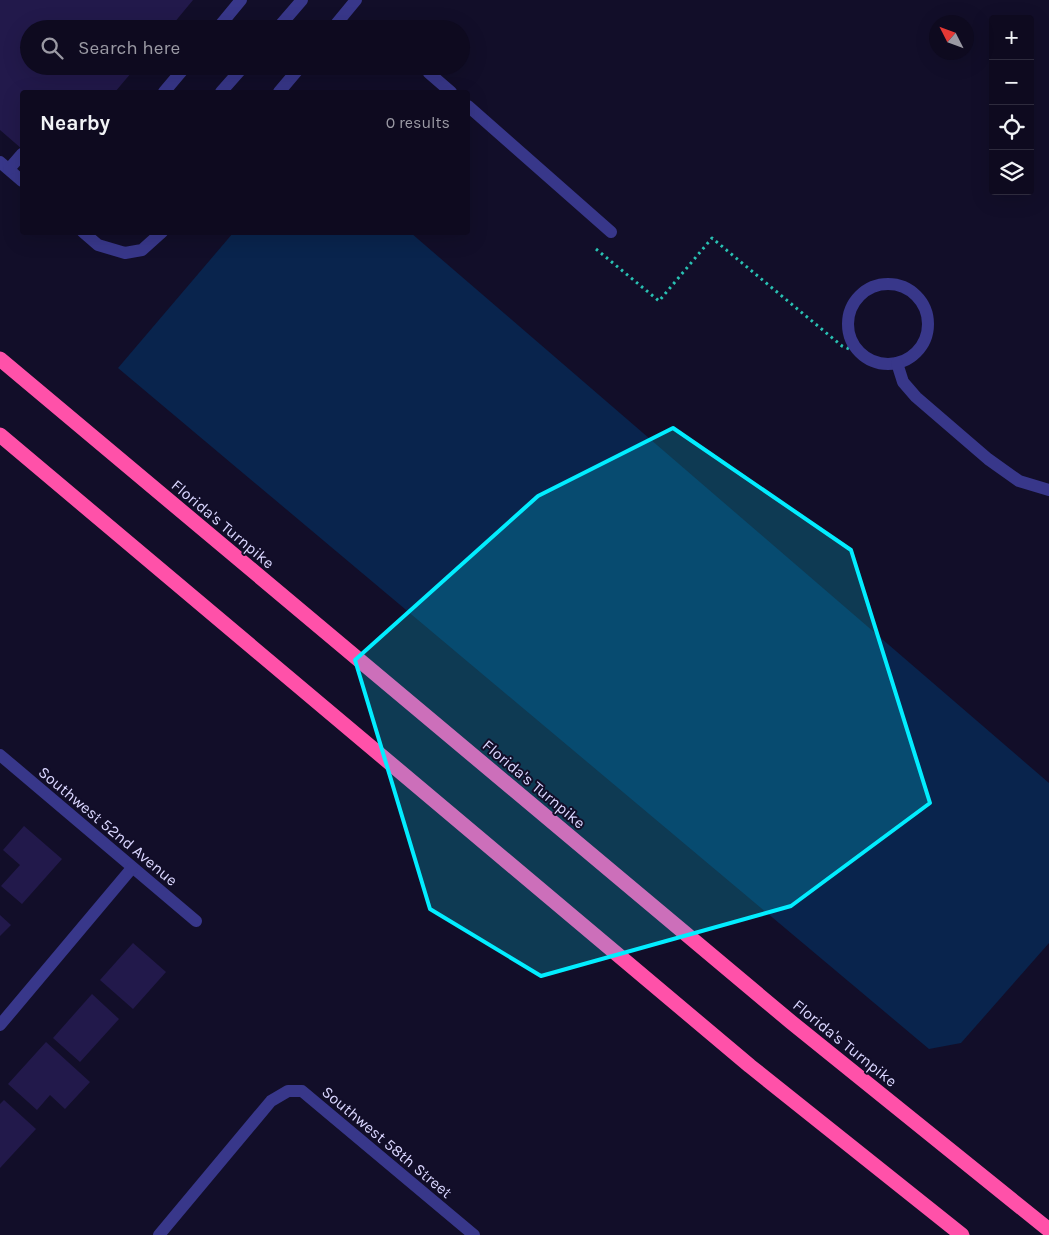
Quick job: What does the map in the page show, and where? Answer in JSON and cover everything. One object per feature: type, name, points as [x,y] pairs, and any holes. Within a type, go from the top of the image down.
[{"type":"highway","name":"Florida's Turnpike","points":[[0,359],[791,1022],[1049,1230]]},
{"type":"highway","points":[[0,435],[750,1066],[962,1235]]},
{"type":"street","points":[[224,20],[241,0]]},
{"type":"street","points":[[285,20],[302,0]]},
{"type":"street","points":[[339,20],[353,1]]},
{"type":"street","points":[[166,90],[178,75]]},
{"type":"street","points":[[224,90],[236,75]]},
{"type":"street","points":[[281,90],[293,75]]},
{"type":"street","points":[[431,75],[449,90]]},
{"type":"street","points":[[470,108],[611,232]]},
{"type":"street","points":[[20,155],[4,166],[20,179]]},
{"type":"street","points":[[90,235],[98,245],[125,253],[142,250],[159,235]]},
{"type":"street","points":[[891,284],[905,287],[917,295],[925,307],[929,321],[927,335],[921,348],[910,358],[897,363],[884,365],[872,362],[861,354],[852,343],[848,329],[849,315],[854,302],[864,292],[877,285],[891,284]]},
{"type":"street","points":[[897,363],[903,382],[916,397],[988,459],[1019,481],[1049,490]]},
{"type":"street","name":"Southwest 52nd Avenue","points":[[0,755],[196,921]]},
{"type":"street","points":[[0,1025],[132,868]]},
{"type":"street","name":"Southwest 58th Street","points":[[160,1235],[271,1101],[288,1091],[302,1091],[474,1235]]},
{"type":"path","points":[[596,249],[659,301],[712,238],[842,346],[861,354]]},
{"type":"highlighted area","points":[[673,428],[851,550],[930,803],[791,906],[541,976],[430,909],[355,660],[538,496]]},
{"type":"water","points":[[231,235],[413,235],[1049,783],[1049,943],[961,1043],[929,1049],[118,368]]},
{"type":"building","points":[[0,0],[193,0],[176,20],[20,20],[20,75],[129,75],[117,90],[20,90],[20,147],[0,130]]},
{"type":"building","points":[[24,826],[62,859],[22,904],[1,886],[20,865],[3,850]]},
{"type":"building","points":[[0,915],[11,925],[0,936]]},
{"type":"building","points":[[133,943],[166,972],[133,1009],[100,980]]},
{"type":"building","points":[[92,994],[119,1019],[80,1062],[53,1038]]},
{"type":"building","points":[[46,1042],[90,1082],[65,1109],[50,1095],[37,1110],[8,1084]]},
{"type":"building","points":[[4,1100],[36,1129],[0,1168],[0,1104]]}]
